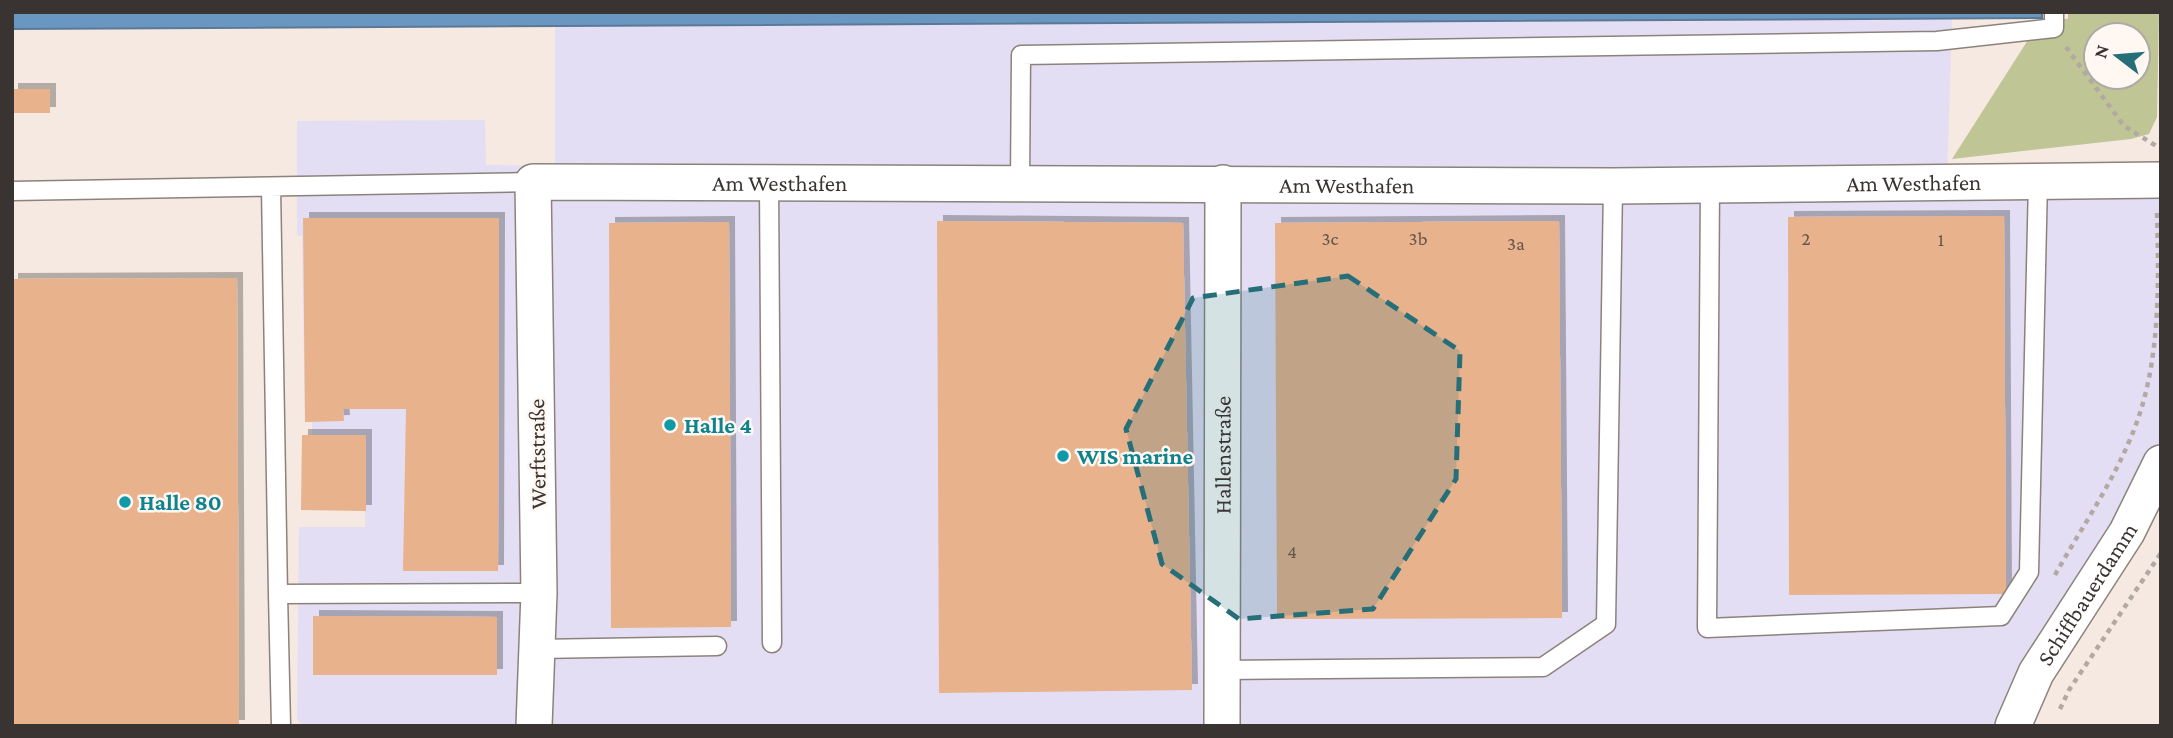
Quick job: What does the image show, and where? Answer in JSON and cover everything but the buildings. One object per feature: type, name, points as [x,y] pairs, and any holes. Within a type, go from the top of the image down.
[{"type":"street","name":"Am Westhafen","points":[[533,182],[1613,186],[2038,181],[2159,169]]},
{"type":"street","name":"Werftstraße","points":[[533,182],[539,593],[534,726]]},
{"type":"street","name":"Hallenstraße","points":[[1222,726],[1223,183]]},
{"type":"street","name":"Schiffbauerdamm","points":[[2013,726],[2036,673],[2127,533],[2161,463]]},
{"type":"lane","points":[[1020,184],[1021,55],[1937,41],[2054,20]]},
{"type":"lane","points":[[1710,185],[1707,628],[2001,616],[2029,572],[2038,181]]},
{"type":"lane","points":[[12,191],[533,182]]},
{"type":"lane","points":[[769,183],[772,643]]},
{"type":"lane","points":[[1222,670],[1543,667],[1606,624],[1613,186]]},
{"type":"lane","points":[[271,188],[281,726]]},
{"type":"lane","points":[[278,594],[539,593]]},
{"type":"lane","points":[[537,649],[718,646]]},
{"type":"path","points":[[2054,20],[2124,127],[2159,169],[2160,287],[2149,378],[2129,443],[2054,576]]},
{"type":"path","points":[[2058,714],[2069,690],[2161,553]]},
{"type":"highlighted area","points":[[1348,276],[1460,351],[1456,479],[1373,609],[1239,619],[1162,564],[1126,429],[1193,298]]},
{"type":"shaded area","points":[[1952,18],[1947,182],[2161,180],[2161,463],[2013,726],[303,726],[297,719],[299,527],[365,527],[366,436],[312,435],[312,422],[305,422],[302,236],[297,235],[297,121],[485,120],[486,165],[555,166],[555,26]]},
{"type":"green space","points":[[2068,12],[2159,12],[2157,117],[2149,134],[2131,139],[1952,159],[2042,18],[2068,19]]},
{"type":"water","points":[[12,12],[2042,12],[2042,18],[12,29]]},
{"type":"place","name":"Halle 4","points":[[670,425]]},
{"type":"place","name":"WIS marine","points":[[1063,456]]},
{"type":"place","name":"Halle 80","points":[[125,502]]}]
